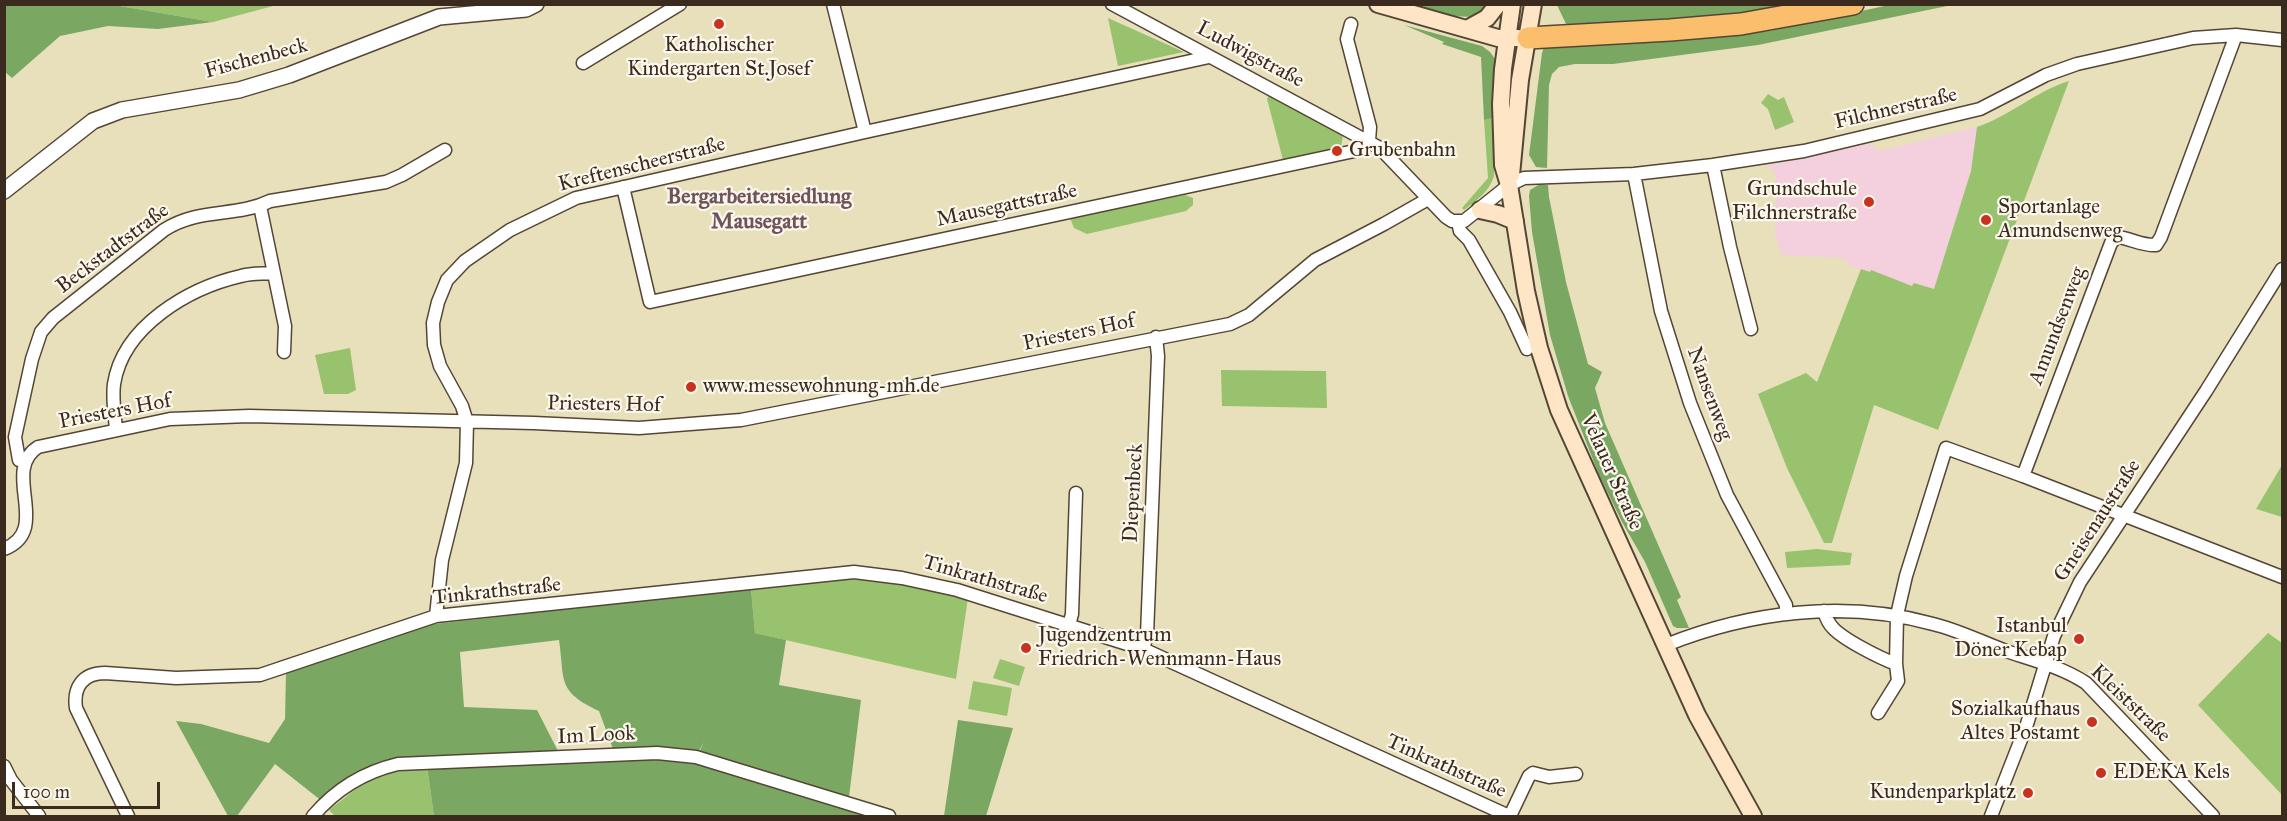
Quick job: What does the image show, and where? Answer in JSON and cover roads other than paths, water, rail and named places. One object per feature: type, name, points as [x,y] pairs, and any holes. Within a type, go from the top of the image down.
[{"type":"highway","points":[[1528,38],[1741,24],[1852,4]]},
{"type":"main road","points":[[1378,4],[1506,38],[1528,38]]},
{"type":"main road","points":[[1467,29],[1487,18],[1498,4]]},
{"type":"main road","name":"Velauer Straße","points":[[1512,4],[1506,38],[1501,104],[1503,165],[1509,185],[1526,291],[1539,348],[1559,410],[1697,715],[1753,816]]},
{"type":"main road","points":[[1509,185],[1514,158],[1520,80],[1533,4]]},
{"type":"main road","points":[[1479,210],[1515,221]]},
{"type":"street","name":"Fischenbeck","points":[[4,191],[93,121],[122,110],[239,90],[289,75],[439,17],[526,9],[536,4]]},
{"type":"street","points":[[583,63],[680,4]]},
{"type":"street","points":[[833,4],[865,132]]},
{"type":"street","name":"Ludwigstraße","points":[[1112,4],[1369,141]]},
{"type":"street","points":[[1351,24],[1347,39],[1370,127],[1369,141],[1380,148],[1446,218],[1458,222],[1464,221],[1509,185]]},
{"type":"street","name":"Filchnerstraße","points":[[1509,185],[1533,176],[1634,174],[1804,151],[1980,109],[2046,75],[2077,63],[2193,38],[2236,36],[2283,40]]},
{"type":"street","name":"Amundsenweg","points":[[2023,476],[2111,243],[2116,237],[2148,245],[2156,244],[2161,237],[2236,36]]},
{"type":"street","name":"Kreftenscheerstraße","points":[[436,616],[442,560],[466,463],[467,422],[462,406],[440,366],[434,345],[433,323],[447,280],[465,261],[510,230],[576,198],[1209,57]]},
{"type":"street","name":"Mausegattstraße","points":[[623,187],[650,302],[1359,150],[1369,141]]},
{"type":"street","name":"Beckstadtstraße","points":[[19,460],[15,437],[32,359],[41,332],[53,318],[164,230],[179,220],[194,216],[386,182],[445,150]]},
{"type":"street","points":[[1713,165],[1730,247],[1751,329]]},
{"type":"street","name":"Nansenweg","points":[[1634,174],[1661,311],[1690,403],[1727,495],[1785,605],[1786,614]]},
{"type":"street","name":"Priesters Hof","points":[[19,460],[38,447],[170,419],[249,416],[639,428],[741,420],[866,397],[1230,324],[1249,315],[1315,260],[1428,199]]},
{"type":"street","points":[[260,206],[285,326],[284,352]]},
{"type":"street","points":[[1458,222],[1460,231],[1469,240],[1510,312],[1527,349]]},
{"type":"street","name":"Gneisenaustraße","points":[[1990,816],[2027,724],[2044,664],[2063,615],[2080,582],[2283,269]]},
{"type":"street","points":[[116,430],[113,397],[119,366],[136,336],[150,322],[167,309],[206,287],[242,275],[273,273]]},
{"type":"street","name":"Diepenbeck","points":[[1143,650],[1147,635],[1154,483],[1158,356],[1156,338]]},
{"type":"street","points":[[1878,713],[1898,681],[1897,615],[1906,576],[1946,448],[2283,577]]},
{"type":"street","points":[[4,549],[18,540],[22,526],[14,478],[15,467],[19,460]]},
{"type":"street","name":"Tinkrathstraße","points":[[1069,625],[1072,614],[1076,493]]},
{"type":"street","name":"Tinkrathstraße","points":[[128,816],[76,708],[76,691],[85,678],[105,672],[176,678],[260,675],[436,616],[854,572],[902,578],[957,590],[1143,650],[1510,816]]},
{"type":"street","points":[[1824,611],[1827,621],[1834,629],[1882,659],[1896,664]]},
{"type":"street","name":"Kleiststraße","points":[[1666,645],[1717,627],[1786,614],[1824,611],[1897,615],[1935,624],[2086,682],[2213,816]]},
{"type":"street","name":"Im Look","points":[[313,816],[326,802],[355,779],[398,764],[657,753],[696,758],[889,816]]},
{"type":"street","points":[[4,765],[11,780],[39,816]]},
{"type":"street","points":[[1510,816],[1529,776],[1533,773],[1549,777],[1576,774]]},
{"type":"place","name":"Katholischer Kindergarten St.Josef","points":[[719,24]]},
{"type":"place","name":"Grubenbahn","points":[[1337,151]]},
{"type":"place","name":"Grundschule Filchnerstraße","points":[[1869,202]]},
{"type":"place","name":"Sportanlage Amundsenweg","points":[[1986,220]]},
{"type":"place","name":"www.messewohnung-mh.de","points":[[691,387]]},
{"type":"place","name":"Istanbul Döner Kebap","points":[[2079,639]]},
{"type":"place","name":"Jugendzentrum Friedrich-Wennmann-Haus","points":[[1026,648]]},
{"type":"place","name":"Sozialkaufhaus Altes Postamt","points":[[2092,722]]},
{"type":"place","name":"EDEKA Kels","points":[[2101,773]]},
{"type":"place","name":"Kundenparkplatz","points":[[2028,793]]},
{"type":"district","name":"Bergarbeitersiedlung Mausegatt","points":[[759,210]]}]
